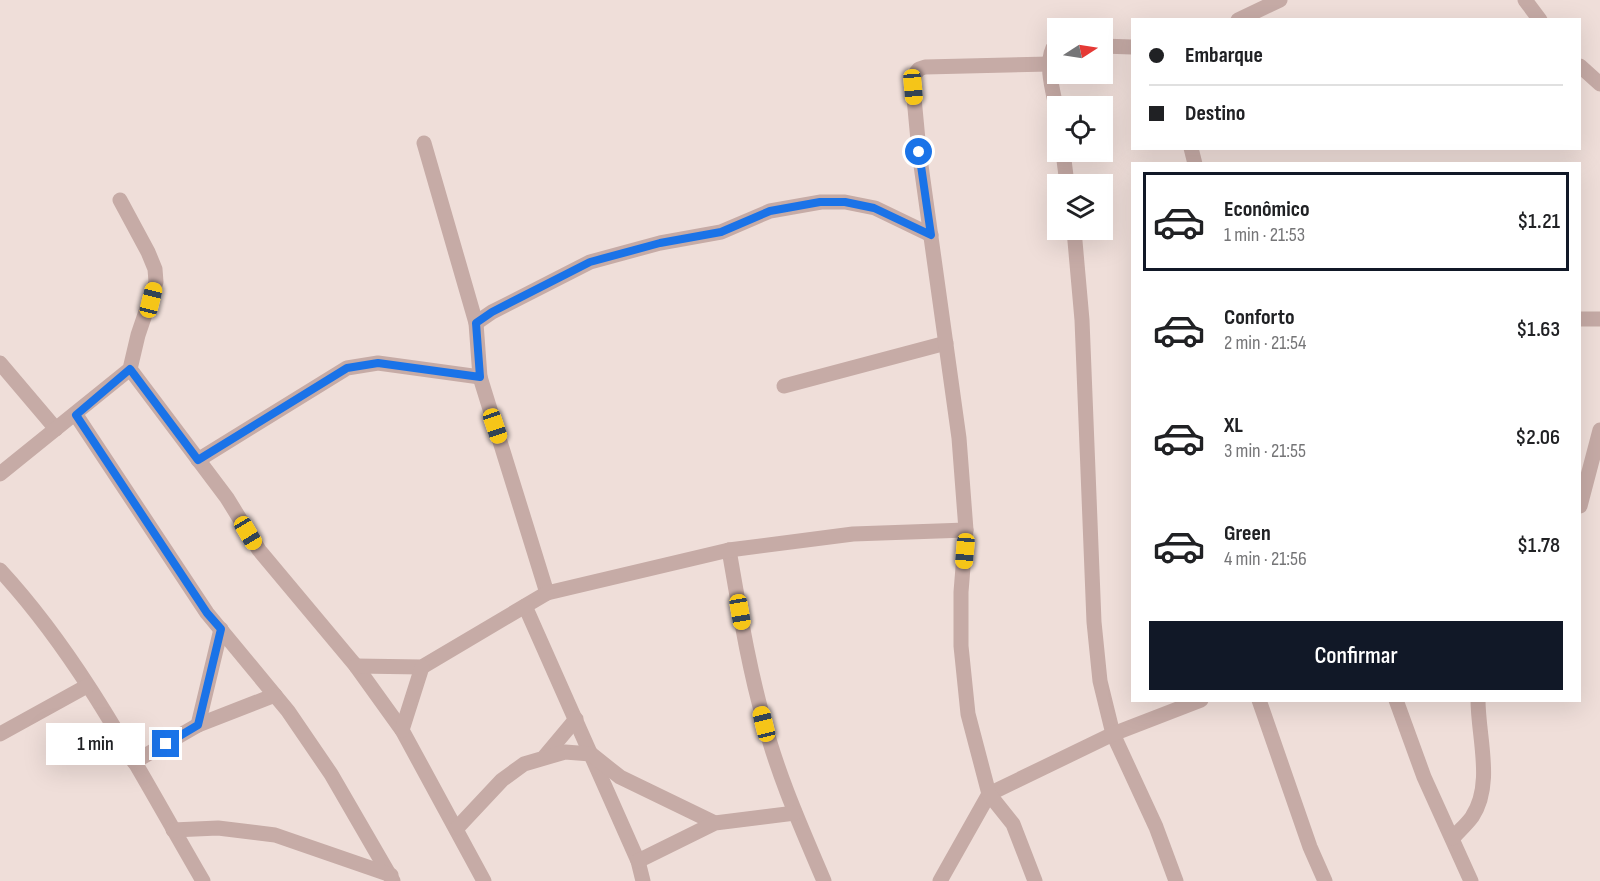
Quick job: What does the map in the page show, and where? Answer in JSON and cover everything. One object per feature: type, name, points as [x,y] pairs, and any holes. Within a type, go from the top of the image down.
[{"type":"street","points":[[1242,18],[1280,0]]},
{"type":"street","points":[[1525,0],[1538,18]]},
{"type":"street","points":[[1113,46],[1131,47]]},
{"type":"street","points":[[1035,881],[1013,824],[989,794],[968,714],[961,646],[961,592],[966,530],[959,438],[919,152],[915,74],[919,69],[925,67],[1047,64]]},
{"type":"street","points":[[1581,67],[1600,84]]},
{"type":"street","points":[[424,143],[476,323],[480,377],[547,593]]},
{"type":"street","points":[[0,474],[76,415],[130,369],[138,335],[156,282],[155,269],[148,252],[120,200]]},
{"type":"street","points":[[476,323],[492,312],[590,262],[660,243],[721,232],[770,211],[820,202],[845,202],[874,208],[931,235]]},
{"type":"street","points":[[1075,240],[1087,411],[1094,622],[1100,681],[1113,734],[1156,827],[1176,881]]},
{"type":"street","points":[[1581,319],[1600,319]]},
{"type":"street","points":[[784,386],[946,343]]},
{"type":"street","points":[[0,363],[56,429]]},
{"type":"street","points":[[198,460],[347,368],[378,363],[480,377]]},
{"type":"street","points":[[130,369],[227,498],[259,550],[356,666],[402,730],[484,881]]},
{"type":"street","points":[[76,415],[207,613],[275,695],[331,774],[392,878]]},
{"type":"street","points":[[1581,502],[1599,434]]},
{"type":"street","points":[[356,666],[422,667],[547,593],[729,549],[853,534],[966,530]]},
{"type":"street","points":[[729,549],[747,653],[762,714],[795,813],[824,881]]},
{"type":"street","points":[[0,570],[29,602],[87,686],[203,881]]},
{"type":"street","points":[[525,606],[638,861],[643,881]]},
{"type":"street","points":[[198,725],[221,629]]},
{"type":"street","points":[[402,730],[422,667]]},
{"type":"street","points":[[0,734],[87,686]]},
{"type":"street","points":[[134,762],[198,725],[275,695]]},
{"type":"street","points":[[940,881],[989,794],[1113,734],[1196,702]]},
{"type":"street","points":[[1260,702],[1324,881]]},
{"type":"street","points":[[1397,702],[1424,777],[1471,881]]},
{"type":"street","points":[[1453,838],[1473,816],[1480,796],[1483,771],[1478,702]]},
{"type":"street","points":[[545,756],[576,719]]},
{"type":"street","points":[[457,828],[502,780],[524,765],[545,756],[565,752],[591,754],[620,777],[715,823]]},
{"type":"street","points":[[638,861],[715,823],[795,813]]},
{"type":"street","points":[[173,830],[218,828],[275,835],[392,878]]},
{"type":"route","points":[[166,744],[198,725],[221,629],[207,613],[76,415],[130,369],[145,386],[198,460],[347,368],[378,363],[480,377],[476,323],[522,296],[590,262],[613,254],[721,232],[770,211],[820,202],[845,202],[874,208],[931,235],[919,152]]}]
